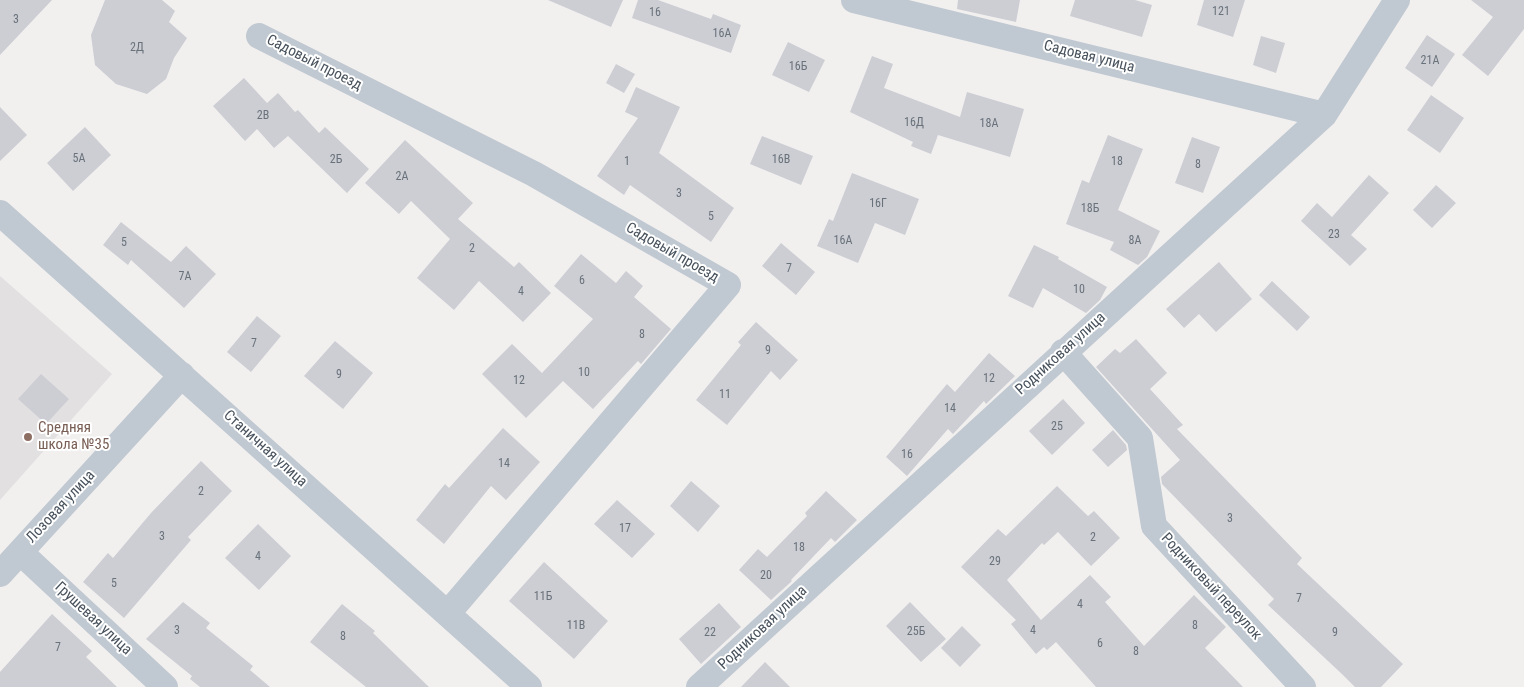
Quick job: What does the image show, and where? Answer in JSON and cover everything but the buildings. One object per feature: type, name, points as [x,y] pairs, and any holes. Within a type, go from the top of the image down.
[{"type":"street","name":"Садовая улица","points":[[854,0],[1324,115]]},
{"type":"street","name":"Родниковая улица","points":[[699,687],[1324,115],[1396,0]]},
{"type":"street","name":"Садовый проезд","points":[[259,36],[534,174],[728,285],[448,613]]},
{"type":"street","name":"Станичная улица","points":[[0,213],[529,687]]},
{"type":"street","name":"Родниковый переулок","points":[[1063,352],[1140,438],[1154,526],[1303,687]]},
{"type":"street","name":"Лозовая улица","points":[[0,574],[182,375]]},
{"type":"street","name":"Грушевая улица","points":[[20,552],[165,687]]},
{"type":"shaded area","name":"Средняя школа №35","points":[[0,276],[112,374],[0,500]]},
{"type":"place","name":"Средняя школа №35","points":[[28,437]]}]
